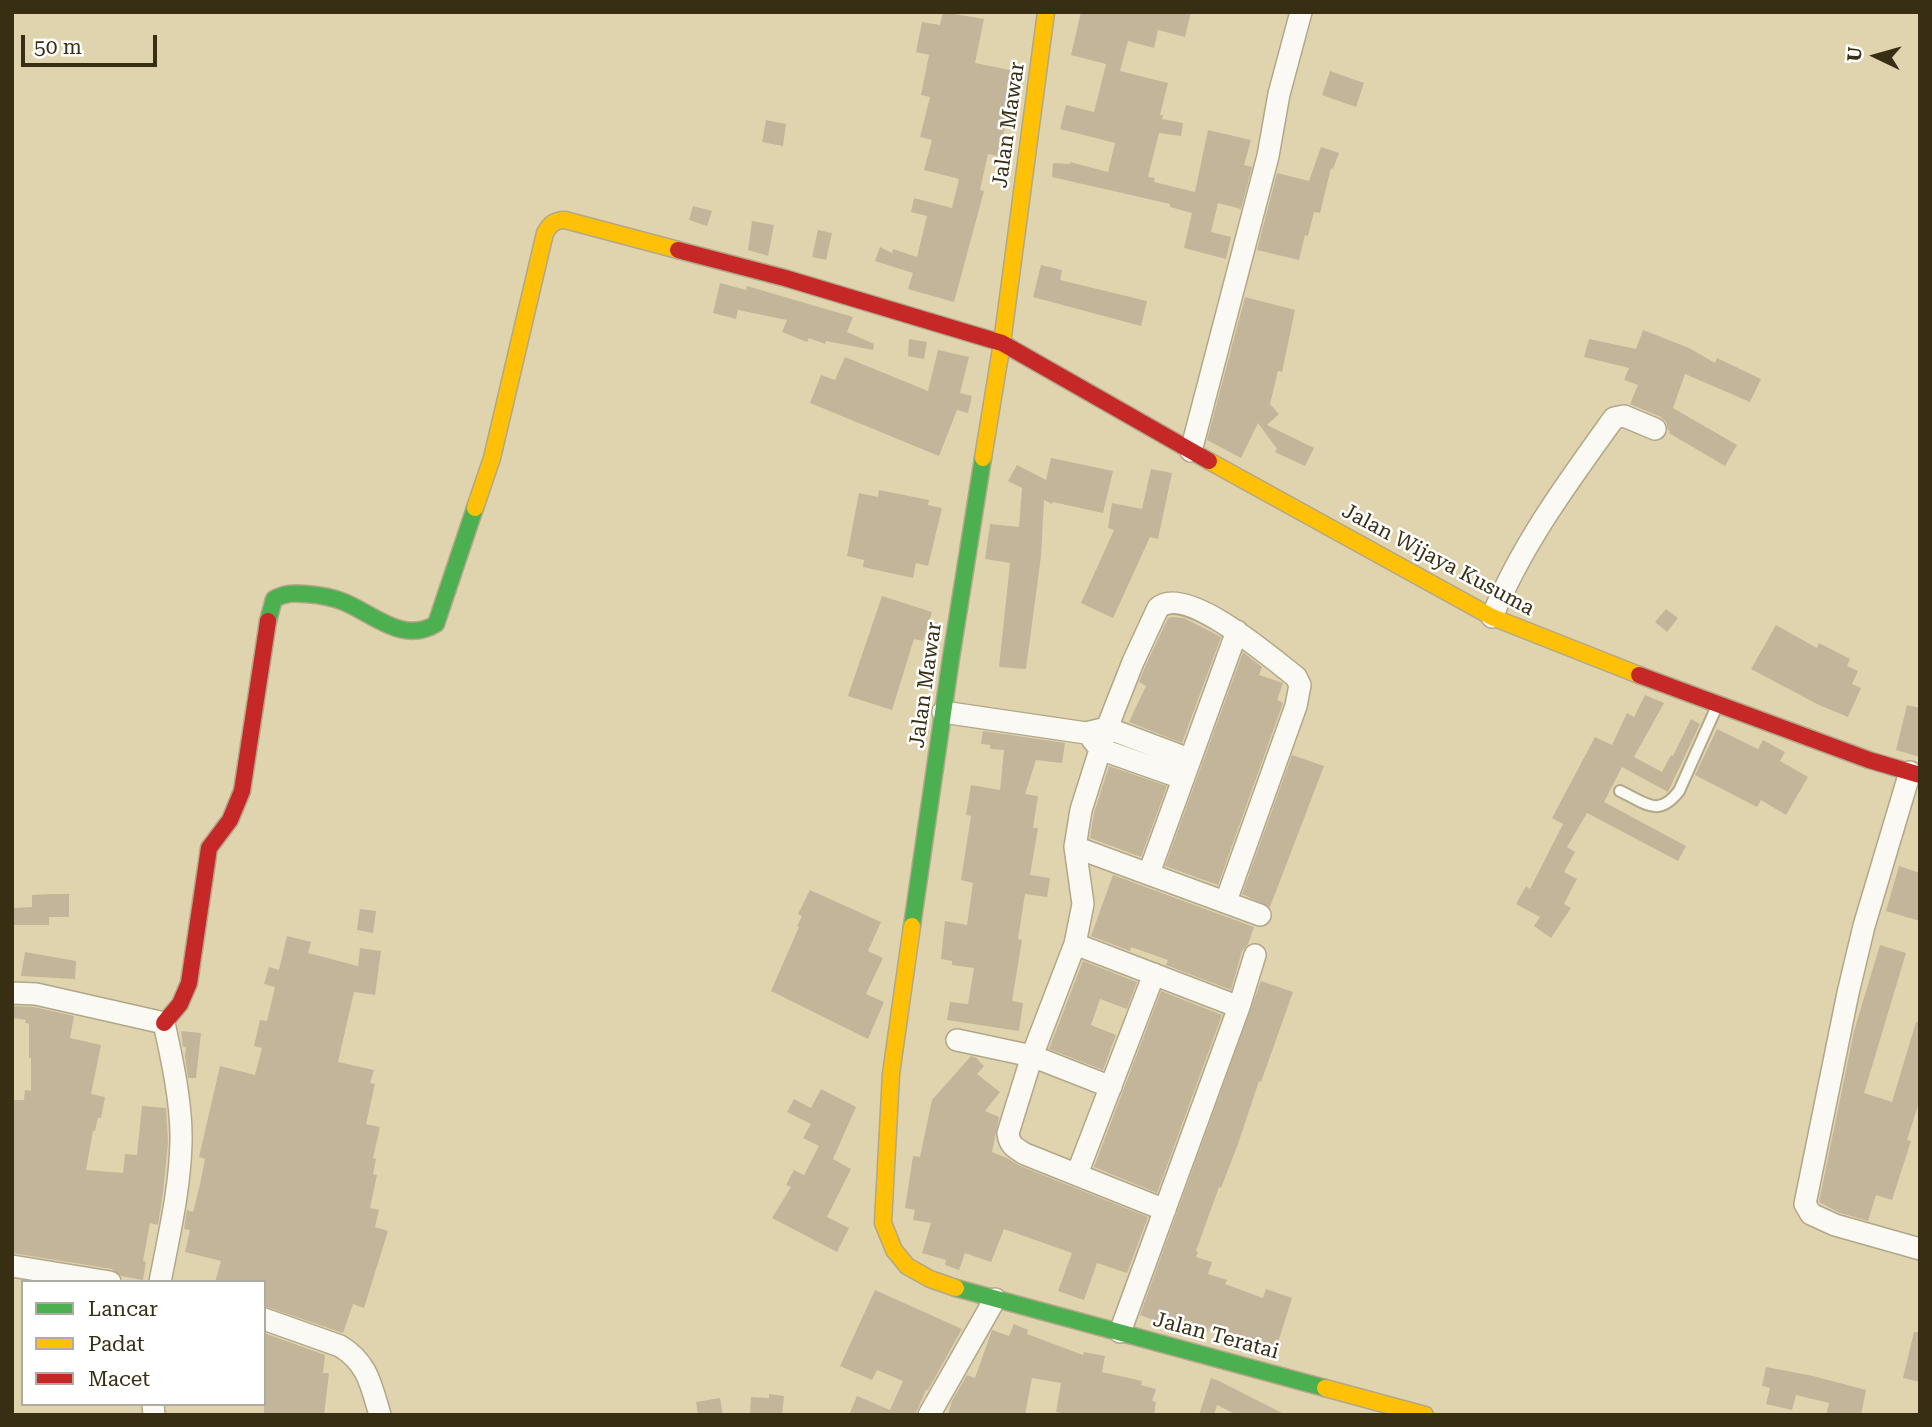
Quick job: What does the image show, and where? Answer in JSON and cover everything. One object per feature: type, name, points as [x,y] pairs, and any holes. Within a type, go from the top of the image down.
[{"type":"street","name":"Jalan Mawar","points":[[995,1299],[910,1269],[898,1258],[883,1223],[891,1074],[943,712],[1002,343],[1046,12]]},
{"type":"street","points":[[1191,451],[1264,169],[1279,94],[1301,12]]},
{"type":"street","name":"Jalan Wijaya Kusuma","points":[[164,1023],[184,999],[189,983],[209,848],[230,820],[242,792],[270,607],[274,599],[286,593],[329,597],[396,628],[419,633],[428,631],[436,624],[492,458],[545,233],[549,224],[556,220],[565,220],[785,278],[1002,343],[1492,617],[1718,704],[1869,760],[1915,774]]},
{"type":"street","points":[[1492,617],[1528,543],[1553,502],[1614,418],[1624,416],[1655,429]]},
{"type":"street","points":[[1165,1210],[1025,1154],[1014,1147],[1008,1133],[1032,1056],[1075,944],[1083,904],[1076,847],[1093,741],[1107,728],[1133,662],[1158,608],[1164,603],[1189,606],[1237,631],[1296,677],[1300,685],[1296,706],[1226,901]]},
{"type":"street","points":[[1149,873],[1237,631]]},
{"type":"street","points":[[943,712],[1093,741],[1185,768]]},
{"type":"street","points":[[1107,728],[1185,768]]},
{"type":"street","points":[[1915,774],[1864,926],[1847,993],[1805,1203],[1811,1214],[1835,1225],[1920,1249]]},
{"type":"street","points":[[1076,847],[1260,915]]},
{"type":"street","points":[[1075,944],[1239,1007]]},
{"type":"street","points":[[1120,1332],[1239,1007],[1255,955]]},
{"type":"street","points":[[1077,1174],[1154,974]]},
{"type":"street","points":[[12,993],[36,994],[164,1023],[173,1062],[181,1138],[175,1206],[160,1280]]},
{"type":"street","points":[[957,1040],[1032,1056],[1111,1087]]},
{"type":"street","points":[[12,1266],[98,1280]]},
{"type":"street","points":[[929,1415],[995,1299]]},
{"type":"street","name":"Jalan Teratai","points":[[995,1299],[1392,1410],[1425,1415]]},
{"type":"street","points":[[266,1320],[340,1346],[360,1360],[380,1415]]},
{"type":"lane","points":[[1620,791],[1653,806],[1662,807],[1669,803],[1679,791],[1718,704]]},
{"type":"building","points":[[943,12],[984,19],[975,63],[1020,72],[1014,116],[1008,115],[998,156],[988,154],[980,190],[984,191],[954,302],[908,289],[913,273],[875,261],[880,247],[892,253],[893,249],[917,257],[927,216],[911,212],[914,198],[952,208],[959,179],[924,170],[932,140],[920,137],[930,97],[921,95],[929,55],[916,52],[922,22],[940,25]]},
{"type":"building","points":[[1081,12],[1191,12],[1185,37],[1158,30],[1154,48],[1128,41],[1120,71],[1168,83],[1160,115],[1163,115],[1162,119],[1183,123],[1181,136],[1159,133],[1148,177],[1155,178],[1154,182],[1195,192],[1208,130],[1251,140],[1244,165],[1252,167],[1241,209],[1218,203],[1211,232],[1231,237],[1226,259],[1184,248],[1192,213],[1170,207],[1170,204],[1052,177],[1053,163],[1070,162],[1108,172],[1115,143],[1060,129],[1066,105],[1094,112],[1106,64],[1071,55]]},
{"type":"building","points":[[1330,71],[1364,83],[1356,107],[1322,95]]},
{"type":"building","points":[[766,120],[786,124],[783,146],[762,142]]},
{"type":"building","points":[[1321,147],[1339,153],[1333,169],[1331,168],[1320,213],[1314,212],[1299,260],[1257,250],[1277,173],[1309,181]]},
{"type":"building","points":[[693,206],[712,211],[707,226],[689,220]]},
{"type":"building","points":[[752,221],[774,225],[768,256],[748,250]]},
{"type":"building","points":[[818,230],[832,233],[826,260],[812,257]]},
{"type":"building","points":[[1041,265],[1062,270],[1060,280],[1147,301],[1141,326],[1033,297]]},
{"type":"building","points":[[720,283],[746,290],[747,286],[853,317],[847,332],[874,344],[873,350],[826,341],[825,344],[809,338],[807,342],[782,332],[787,320],[738,310],[736,319],[713,313]]},
{"type":"building","points":[[1245,297],[1295,310],[1282,372],[1278,371],[1270,404],[1279,414],[1267,425],[1314,448],[1305,466],[1275,452],[1277,449],[1258,423],[1241,458],[1207,440]]},
{"type":"building","points":[[1643,330],[1689,348],[1715,363],[1717,358],[1761,379],[1750,402],[1685,374],[1673,408],[1737,445],[1725,466],[1669,433],[1666,422],[1661,417],[1630,404],[1638,385],[1624,380],[1629,368],[1584,357],[1589,339],[1636,349]]},
{"type":"building","points":[[909,339],[927,342],[924,359],[908,356]]},
{"type":"building","points":[[938,350],[969,357],[960,393],[972,396],[968,413],[957,410],[939,456],[810,403],[821,375],[835,380],[845,357],[928,391]]},
{"type":"building","points":[[1051,458],[1113,471],[1103,513],[1053,502],[1052,504],[1044,500],[1041,556],[1026,669],[999,667],[1010,563],[985,559],[990,524],[1019,527],[1022,488],[1008,481],[1017,465],[1046,480]]},
{"type":"building","points":[[1151,469],[1172,473],[1158,539],[1150,537],[1113,618],[1081,603],[1114,530],[1108,528],[1112,503],[1142,509]]},
{"type":"building","points":[[879,490],[929,500],[928,505],[942,508],[928,566],[916,563],[913,578],[863,567],[864,560],[847,556],[859,493],[878,497]]},
{"type":"building","points":[[882,596],[932,612],[923,641],[914,639],[892,710],[848,696]]},
{"type":"building","points":[[1666,609],[1678,618],[1667,632],[1655,622]]},
{"type":"building","points":[[1168,618],[1184,618],[1221,637],[1182,743],[1129,722],[1146,686],[1139,682],[1145,667]]},
{"type":"building","points":[[1776,625],[1817,648],[1819,643],[1850,659],[1847,666],[1858,671],[1852,684],[1861,688],[1848,717],[1819,705],[1751,669]]},
{"type":"building","points":[[1243,652],[1262,667],[1259,675],[1283,683],[1277,700],[1283,703],[1218,885],[1165,866]]},
{"type":"building","points":[[1645,695],[1664,703],[1634,757],[1662,772],[1691,719],[1700,724],[1668,792],[1622,767],[1604,802],[1686,846],[1678,861],[1587,813],[1567,847],[1575,852],[1564,872],[1577,879],[1564,904],[1571,908],[1551,938],[1534,926],[1540,917],[1516,904],[1526,886],[1530,889],[1563,824],[1552,818],[1595,737],[1612,745],[1627,713],[1634,717]]},
{"type":"building","points":[[1907,705],[1920,708],[1920,757],[1896,750]]},
{"type":"building","points":[[1717,729],[1758,749],[1763,740],[1785,752],[1780,761],[1808,777],[1786,815],[1761,800],[1757,807],[1695,775]]},
{"type":"building","points":[[983,731],[1065,743],[1062,763],[1036,760],[1025,794],[1038,796],[1033,828],[1038,828],[1030,875],[1050,878],[1047,897],[1025,894],[1018,939],[1022,940],[1012,1001],[1023,1003],[1019,1031],[947,1020],[950,1002],[968,1004],[974,968],[952,965],[952,961],[941,959],[945,921],[967,925],[973,883],[961,880],[971,816],[966,815],[971,785],[1000,790],[1004,750],[990,749],[990,745],[981,744]]},
{"type":"building","points":[[1292,755],[1324,766],[1270,907],[1242,894]]},
{"type":"building","points":[[1109,766],[1167,786],[1141,857],[1090,838],[1094,813]]},
{"type":"building","points":[[1899,866],[1920,873],[1920,921],[1886,911]]},
{"type":"building","points":[[1113,875],[1254,927],[1248,944],[1242,951],[1231,990],[1166,965],[1168,960],[1131,947],[1130,951],[1091,936]]},
{"type":"building","points":[[810,890],[881,922],[868,951],[883,958],[866,994],[884,1002],[868,1039],[771,991],[799,927],[797,926],[802,916],[798,914]]},
{"type":"building","points":[[69,894],[69,917],[49,917],[49,925],[12,925],[12,908],[32,907],[32,895]]},
{"type":"building","points":[[360,909],[376,911],[373,933],[357,930]]},
{"type":"building","points":[[287,936],[311,942],[308,953],[358,966],[360,948],[381,951],[375,995],[354,992],[338,1062],[374,1070],[370,1083],[375,1084],[366,1124],[380,1127],[373,1158],[376,1159],[373,1174],[377,1175],[370,1208],[379,1210],[375,1227],[388,1231],[364,1308],[353,1304],[343,1333],[266,1307],[266,1280],[216,1280],[221,1261],[185,1252],[190,1230],[184,1229],[187,1210],[193,1212],[200,1184],[205,1159],[199,1157],[220,1066],[255,1075],[262,1048],[254,1046],[260,1020],[267,1021],[275,987],[264,984],[269,967],[279,970]]},
{"type":"building","points":[[1880,945],[1906,953],[1864,1093],[1892,1102],[1916,1022],[1920,1023],[1920,1099],[1907,1140],[1911,1141],[1892,1200],[1876,1195],[1868,1221],[1840,1213],[1819,1202],[1854,1031]]},
{"type":"building","points":[[25,952],[76,961],[75,979],[21,976]]},
{"type":"building","points":[[1083,961],[1137,982],[1127,1009],[1100,999],[1091,1025],[1116,1035],[1103,1070],[1049,1049]]},
{"type":"building","points":[[1261,981],[1293,992],[1238,1144],[1221,1188],[1219,1187],[1196,1257],[1212,1262],[1208,1274],[1227,1280],[1225,1284],[1263,1298],[1266,1289],[1292,1298],[1274,1355],[1247,1345],[1248,1340],[1210,1327],[1208,1332],[1184,1324],[1182,1330],[1140,1315]]},
{"type":"building","points":[[1161,991],[1222,1015],[1157,1193],[1094,1167]]},
{"type":"building","points":[[12,1006],[34,1007],[74,1016],[70,1038],[101,1045],[91,1094],[105,1097],[101,1118],[98,1118],[93,1131],[86,1170],[123,1173],[125,1154],[137,1155],[142,1106],[166,1108],[168,1142],[163,1193],[158,1225],[150,1223],[143,1261],[146,1262],[143,1280],[121,1276],[112,1269],[12,1253],[12,1100],[24,1100],[25,1090],[31,1091],[31,1058],[29,1024],[25,1023],[26,1020],[12,1018]]},
{"type":"building","points":[[181,1031],[201,1033],[196,1078],[188,1078],[186,1047],[183,1047]]},
{"type":"building","points":[[971,1056],[984,1066],[977,1074],[1000,1092],[985,1111],[999,1117],[992,1152],[1020,1166],[1148,1217],[1127,1273],[1097,1263],[1084,1300],[1058,1291],[1072,1253],[1004,1229],[991,1262],[965,1253],[959,1270],[945,1265],[946,1260],[922,1253],[931,1223],[913,1220],[915,1210],[905,1208],[913,1156],[920,1157],[932,1100]]},
{"type":"building","points":[[821,1089],[856,1107],[833,1159],[851,1169],[827,1217],[849,1228],[837,1252],[772,1218],[791,1187],[786,1185],[794,1170],[804,1175],[819,1146],[803,1138],[811,1124],[787,1112],[794,1099],[811,1108]]},
{"type":"building","points":[[875,1290],[962,1329],[926,1390],[915,1415],[849,1415],[857,1396],[890,1410],[903,1381],[877,1370],[872,1380],[840,1366]]},
{"type":"building","points":[[1014,1324],[1028,1330],[1027,1334],[1083,1355],[1084,1352],[1105,1356],[1102,1372],[1142,1381],[1141,1385],[1156,1389],[1152,1401],[1156,1402],[1154,1415],[1069,1415],[1056,1412],[1061,1383],[1032,1378],[1025,1415],[948,1415],[952,1401],[967,1375],[975,1378],[992,1330],[1009,1336]]},
{"type":"building","points":[[1914,1332],[1920,1332],[1920,1382],[1903,1378]]},
{"type":"building","points":[[266,1334],[325,1355],[323,1373],[329,1373],[324,1415],[264,1415]]},
{"type":"building","points":[[1766,1367],[1866,1390],[1861,1415],[1826,1415],[1829,1403],[1796,1395],[1792,1410],[1766,1404],[1770,1388],[1762,1386]]},
{"type":"building","points":[[1211,1378],[1286,1415],[1237,1415],[1217,1405],[1214,1415],[1199,1415]]},
{"type":"building","points":[[769,1394],[784,1396],[782,1415],[750,1415],[751,1397],[769,1398]]},
{"type":"building","points":[[720,1398],[723,1415],[698,1415],[696,1402]]},
{"type":"traffic: fast","points":[[912,926],[983,458]]},
{"type":"traffic: fast","points":[[268,621],[274,599],[297,594],[339,600],[401,629],[412,631],[436,624],[475,508]]},
{"type":"traffic: fast","points":[[956,1288],[1325,1388]]},
{"type":"traffic: slow","points":[[983,458],[1002,343],[1046,12]]},
{"type":"traffic: slow","points":[[475,508],[492,458],[545,233],[549,227],[565,220],[678,250]]},
{"type":"traffic: slow","points":[[1209,461],[1492,617],[1639,675]]},
{"type":"traffic: slow","points":[[912,926],[891,1074],[883,1223],[894,1250],[907,1266],[930,1279],[956,1288]]},
{"type":"traffic: slow","points":[[1325,1388],[1425,1415]]},
{"type":"traffic: jam","points":[[678,250],[785,278],[1002,343],[1209,461]]},
{"type":"traffic: jam","points":[[164,1023],[180,1004],[189,983],[209,848],[230,820],[242,791],[268,621]]},
{"type":"traffic: jam","points":[[1639,675],[1869,760],[1920,775]]}]
